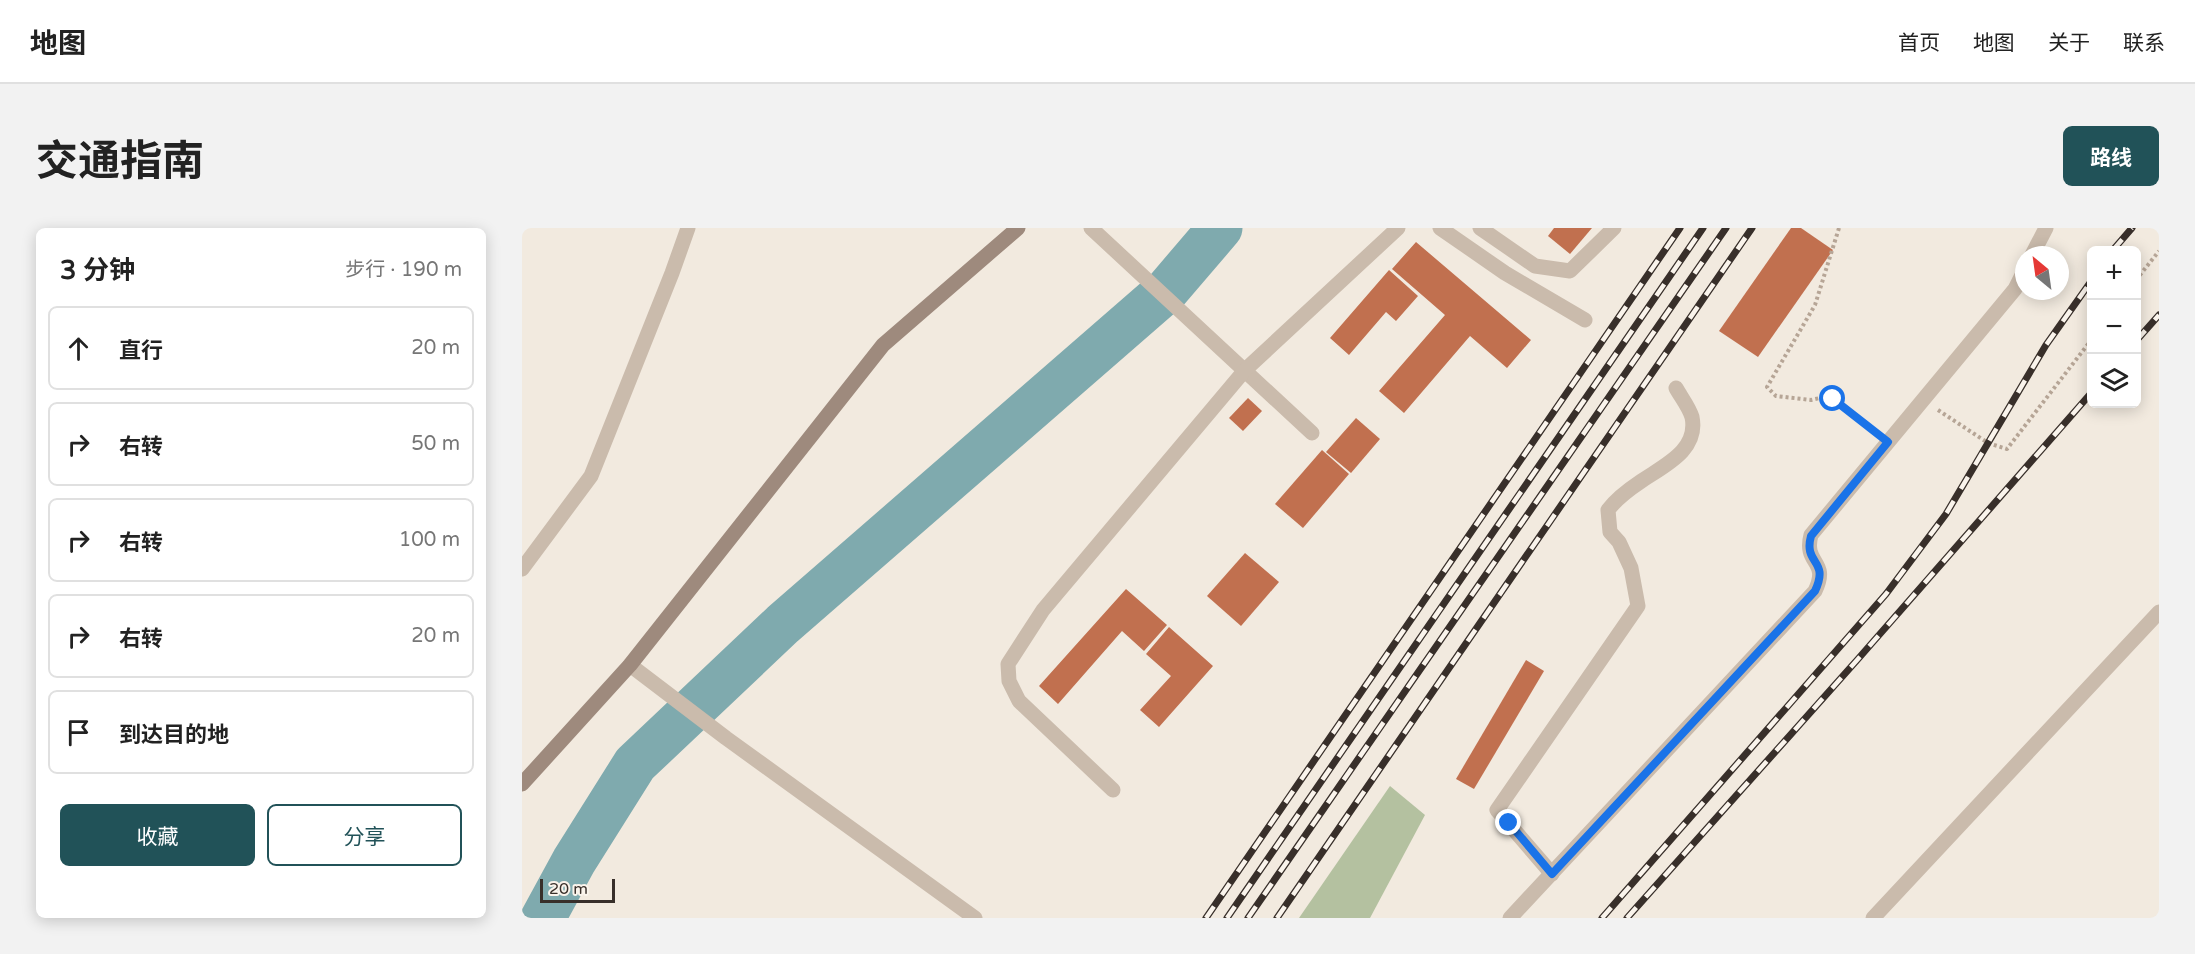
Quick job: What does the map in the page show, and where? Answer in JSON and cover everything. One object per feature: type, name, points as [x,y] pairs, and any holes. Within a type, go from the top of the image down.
[{"type":"street","points":[[522,568],[591,476],[688,228]]},
{"type":"street","points":[[522,784],[630,665],[883,345],[1018,228]]},
{"type":"street","points":[[1091,228],[1180,308],[1312,433]]},
{"type":"street","points":[[1113,790],[1019,701],[1009,681],[1008,664],[1043,610],[1245,370],[1398,228]]},
{"type":"street","points":[[1440,228],[1505,273],[1585,320]]},
{"type":"street","points":[[1480,228],[1535,266],[1570,271],[1614,228]]},
{"type":"street","points":[[2037,246],[2046,228]]},
{"type":"street","points":[[1510,918],[1815,591],[1821,579],[1820,568],[1813,561],[1808,547],[1811,536],[2015,289]]},
{"type":"street","points":[[1552,874],[1497,810],[1638,606],[1631,568],[1619,542],[1610,532],[1608,510],[1616,499],[1668,465],[1684,450],[1693,429],[1691,414],[1676,388]]},
{"type":"street","points":[[1874,918],[2159,612]]},
{"type":"street","points":[[630,665],[726,738],[975,918]]},
{"type":"path","points":[[1839,228],[1815,305],[1767,387],[1776,396],[1810,400],[1829,396],[1888,442]]},
{"type":"path","points":[[2141,274],[2159,251]]},
{"type":"path","points":[[1922,400],[1988,443],[2007,449],[2087,344]]},
{"type":"green space","points":[[1390,786],[1425,815],[1370,918],[1299,918]]},
{"type":"building","points":[[1554,228],[1592,228],[1570,254],[1548,236]]},
{"type":"building","points":[[1791,228],[1801,228],[1833,250],[1758,357],[1719,331]]},
{"type":"building","points":[[1416,242],[1531,340],[1507,368],[1470,336],[1404,413],[1379,391],[1445,315],[1392,269]]},
{"type":"building","points":[[1389,270],[1418,296],[1396,321],[1386,312],[1349,355],[1330,338]]},
{"type":"building","points":[[1248,398],[1262,411],[1243,431],[1229,418]]},
{"type":"building","points":[[1356,418],[1380,439],[1351,473],[1326,452]]},
{"type":"building","points":[[1322,450],[1349,474],[1303,528],[1275,504]]},
{"type":"building","points":[[1245,553],[1279,582],[1241,626],[1207,596]]},
{"type":"building","points":[[1126,589],[1167,625],[1144,651],[1122,631],[1058,704],[1039,686]]},
{"type":"building","points":[[1169,627],[1213,666],[1159,727],[1140,710],[1171,676],[1146,654]]},
{"type":"building","points":[[1526,660],[1544,671],[1474,789],[1456,779]]},
{"type":"waterway","points":[[543,918],[574,861],[635,764],[783,624],[1167,290],[1220,228]]},
{"type":"railway","points":[[1206,918],[1680,228]]},
{"type":"railway","points":[[1227,918],[1703,228]]},
{"type":"railway","points":[[1248,918],[1726,228]]},
{"type":"railway","points":[[1277,918],[1752,228]]},
{"type":"railway","points":[[2116,246],[2132,228]]},
{"type":"railway","points":[[1602,918],[1886,594],[1946,514],[2046,345],[2087,287]]},
{"type":"railway","points":[[2141,335],[2159,315]]},
{"type":"railway","points":[[1627,918],[2087,398]]},
{"type":"route","points":[[1509,823],[1552,874],[1815,591],[1821,579],[1820,568],[1813,561],[1808,547],[1811,536],[1888,442],[1833,399]]}]
